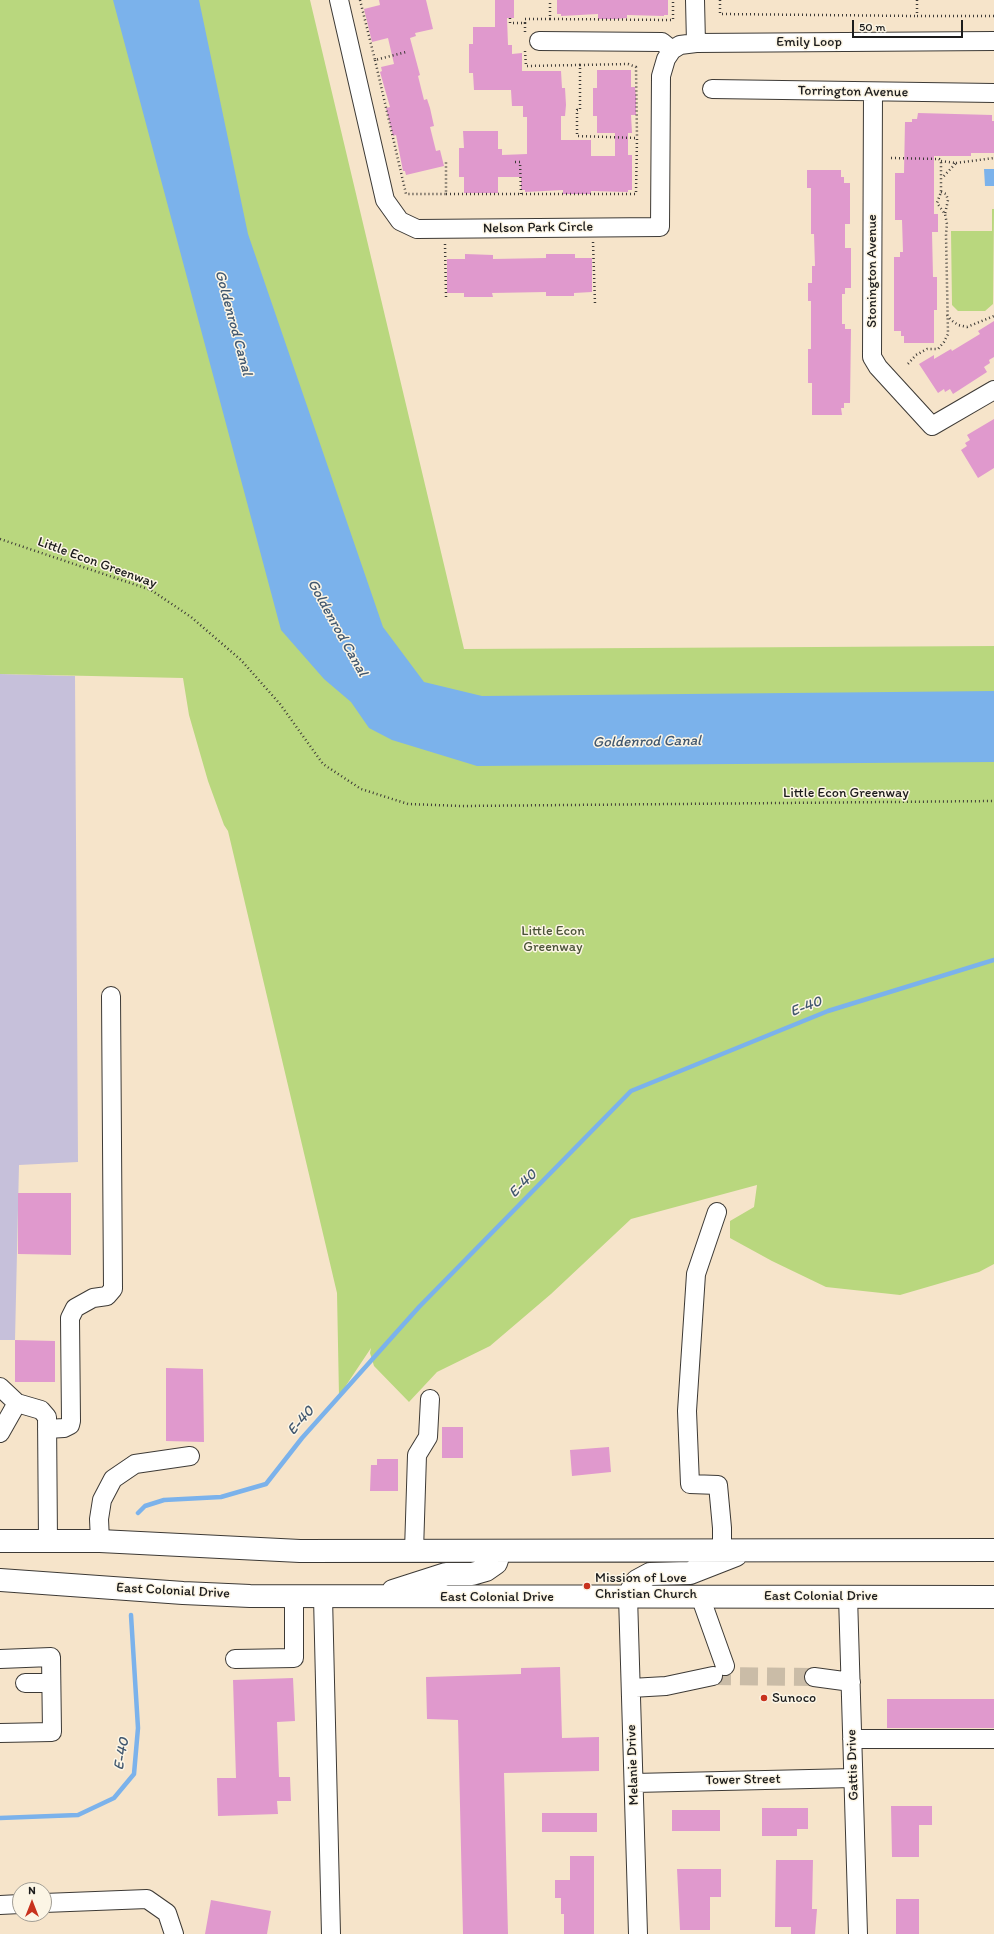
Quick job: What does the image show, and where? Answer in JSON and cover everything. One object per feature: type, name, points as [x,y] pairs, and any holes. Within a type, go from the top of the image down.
[{"type":"highway","points":[[0,1541],[100,1541],[300,1551],[994,1550]]},
{"type":"highway","points":[[373,1597],[446,1574],[472,1574],[486,1570],[496,1563],[500,1550]]},
{"type":"highway","points":[[628,1596],[637,1581],[650,1574],[690,1573],[747,1550]]},
{"type":"highway","name":"East Colonial Drive","points":[[0,1580],[183,1593],[323,1597],[994,1597]]},
{"type":"street","name":"Nelson Park Circle","points":[[339,0],[385,200],[400,221],[417,229],[660,227],[661,76],[666,59],[672,50]]},
{"type":"street","points":[[539,41],[662,42],[672,50],[680,45],[696,43],[695,0]]},
{"type":"street","name":"Emily Loop","points":[[696,43],[994,42]]},
{"type":"street","name":"Torrington Avenue","points":[[712,89],[994,94]]},
{"type":"street","name":"Stonington Avenue","points":[[873,93],[872,357],[878,367],[932,426],[994,390]]},
{"type":"street","points":[[47,1429],[64,1428],[70,1425],[71,1421],[70,1318],[75,1308],[93,1298],[107,1296],[113,1289],[111,996]]},
{"type":"street","points":[[717,1212],[696,1274],[687,1411],[690,1484],[718,1485],[722,1528],[722,1550]]},
{"type":"street","points":[[0,1387],[16,1403],[41,1410],[47,1418],[48,1541]]},
{"type":"street","points":[[414,1551],[417,1455],[428,1437],[430,1399]]},
{"type":"street","points":[[0,1433],[16,1403]]},
{"type":"street","points":[[100,1541],[99,1519],[102,1500],[113,1479],[135,1464],[190,1456]]},
{"type":"street","points":[[235,1659],[294,1658],[294,1596]]},
{"type":"street","name":"Melanie Drive","points":[[628,1596],[638,1934]]},
{"type":"street","points":[[631,1688],[666,1686],[719,1671],[700,1596]]},
{"type":"street","name":"Gattis Drive","points":[[848,1596],[858,1934]]},
{"type":"street","points":[[323,1597],[331,1934]]},
{"type":"street","points":[[0,1659],[51,1657],[52,1732],[0,1733]]},
{"type":"street","points":[[814,1677],[851,1682]]},
{"type":"street","points":[[25,1683],[51,1683]]},
{"type":"street","points":[[852,1739],[994,1739]]},
{"type":"street","name":"Tower Street","points":[[634,1783],[853,1778]]},
{"type":"street","points":[[52,1903],[147,1900],[167,1913],[174,1934]]},
{"type":"street","points":[[0,1905],[12,1904]]},
{"type":"path","points":[[360,0],[406,194],[636,194],[636,138],[636,67],[628,64],[580,65],[580,110],[577,110],[577,136],[636,138]]},
{"type":"path","points":[[550,0],[550,19]]},
{"type":"path","points":[[525,23],[525,19],[673,20],[673,0]]},
{"type":"path","points":[[720,0],[720,14],[994,16]]},
{"type":"path","points":[[917,0],[917,16]]},
{"type":"path","points":[[374,60],[406,52],[406,50]]},
{"type":"path","points":[[890,158],[939,159],[941,161],[956,163],[994,158]]},
{"type":"path","points":[[941,161],[941,192],[937,203],[946,214]]},
{"type":"path","points":[[446,194],[446,162],[448,162]]},
{"type":"path","points":[[514,162],[520,162],[521,194]]},
{"type":"path","points":[[942,180],[944,174],[956,163]]},
{"type":"path","points":[[906,366],[916,355],[927,349],[938,349],[948,334],[946,214],[948,200],[946,194],[941,192]]},
{"type":"path","points":[[445,240],[446,297]]},
{"type":"path","points":[[585,240],[593,241],[595,304]]},
{"type":"path","points":[[947,314],[951,320],[958,325],[967,327],[994,316]]},
{"type":"path","name":"Little Econ Greenway","points":[[0,539],[151,590],[191,617],[241,660],[280,704],[323,764],[361,789],[408,804],[462,806],[994,801]]},
{"type":"shaded area","points":[[0,674],[75,676],[78,1162],[19,1165],[15,1340],[0,1340]]},
{"type":"green space","name":"Little Econ Greenway","points":[[0,0],[310,0],[464,649],[994,646],[994,1264],[979,1272],[900,1295],[826,1287],[772,1261],[730,1238],[730,1221],[754,1207],[757,1185],[631,1219],[551,1294],[490,1346],[437,1372],[409,1402],[374,1366],[370,1353],[371,1348],[339,1396],[337,1293],[228,831],[224,825],[208,781],[189,715],[183,678],[0,674]]},
{"type":"green space","points":[[992,209],[994,209],[993,304],[985,311],[958,311],[952,305],[951,231],[992,231]]},
{"type":"water","name":"Goldenrod Canal","points":[[113,0],[199,0],[248,234],[383,627],[424,682],[482,696],[994,691],[994,762],[477,766],[392,740],[369,728],[351,702],[324,679],[281,630]]},
{"type":"water","points":[[984,169],[994,169],[994,186],[985,186]]},
{"type":"building","points":[[379,0],[426,0],[433,29],[415,33],[416,36],[410,38],[420,75],[418,76],[424,100],[427,99],[430,108],[434,126],[430,127],[436,151],[440,150],[444,166],[406,175],[405,171],[403,171],[396,135],[393,136],[386,108],[390,107],[380,72],[382,71],[381,67],[394,64],[388,38],[372,42],[364,9],[380,5]]},
{"type":"building","points":[[495,0],[514,0],[514,18],[507,18],[508,45],[512,45],[512,54],[522,53],[522,71],[561,71],[562,88],[565,88],[566,105],[565,116],[561,116],[561,140],[591,140],[591,156],[615,156],[615,133],[597,133],[597,116],[593,116],[593,88],[597,88],[597,70],[631,70],[631,87],[635,87],[636,97],[636,115],[631,115],[632,133],[628,133],[628,155],[632,155],[632,190],[628,190],[628,192],[591,191],[591,194],[563,194],[563,190],[525,192],[525,190],[521,190],[521,177],[498,177],[498,193],[464,193],[464,177],[459,177],[459,148],[464,148],[463,131],[498,131],[498,149],[502,149],[502,155],[527,154],[527,117],[523,117],[523,106],[512,106],[511,90],[474,90],[473,73],[469,73],[469,44],[473,44],[473,27],[495,27]]},
{"type":"building","points":[[557,0],[668,0],[668,15],[627,15],[627,18],[616,19],[598,19],[598,14],[561,16],[561,14],[557,14]]},
{"type":"building","points":[[918,113],[992,115],[992,121],[994,121],[994,153],[971,153],[971,156],[934,156],[934,214],[938,214],[938,232],[932,232],[933,277],[937,277],[937,310],[934,310],[934,343],[904,343],[904,336],[901,336],[901,331],[894,331],[894,257],[900,257],[900,252],[903,252],[902,220],[895,220],[895,173],[904,173],[905,122],[912,122],[912,119],[917,119]]},
{"type":"building","points":[[807,170],[841,170],[841,177],[844,177],[844,183],[850,183],[850,224],[845,224],[845,248],[851,248],[851,288],[845,288],[845,294],[842,294],[842,324],[845,324],[845,329],[851,329],[850,403],[844,403],[844,408],[841,408],[842,415],[812,415],[812,383],[808,383],[808,349],[811,349],[811,301],[808,301],[808,283],[812,283],[812,266],[815,266],[814,234],[811,234],[811,188],[807,188]]},
{"type":"building","points":[[465,254],[493,255],[493,259],[546,258],[546,254],[575,254],[575,258],[592,258],[592,292],[574,293],[574,296],[546,296],[546,292],[492,293],[493,297],[464,297],[464,293],[447,293],[447,259],[465,259]]},
{"type":"building","points":[[994,321],[994,357],[989,360],[990,363],[984,367],[987,372],[953,394],[950,389],[945,392],[944,389],[938,393],[919,364],[934,355],[934,359],[951,349],[952,351],[980,334],[978,331]]},
{"type":"building","points":[[994,419],[994,468],[978,478],[961,450],[967,446],[965,443],[970,440],[967,435]]},
{"type":"building","points":[[18,1193],[71,1193],[71,1255],[18,1254]]},
{"type":"building","points":[[15,1340],[55,1341],[55,1382],[15,1382]]},
{"type":"building","points":[[166,1368],[203,1369],[204,1442],[166,1441]]},
{"type":"building","points":[[442,1427],[463,1427],[463,1458],[442,1458]]},
{"type":"building","points":[[609,1447],[611,1472],[572,1476],[570,1450]]},
{"type":"building","points":[[377,1459],[398,1459],[398,1491],[370,1491],[371,1465],[377,1465]]},
{"type":"building","points":[[560,1667],[562,1738],[599,1737],[599,1771],[504,1773],[508,1934],[463,1934],[458,1720],[427,1719],[426,1677],[521,1674],[521,1668]]},
{"type":"building","points":[[293,1678],[295,1721],[277,1722],[279,1777],[290,1777],[291,1801],[277,1801],[278,1814],[218,1816],[217,1778],[236,1778],[233,1680]]},
{"type":"building","points":[[887,1699],[994,1699],[994,1728],[887,1728]]},
{"type":"building","points":[[891,1806],[932,1806],[932,1825],[919,1825],[919,1857],[892,1857]]},
{"type":"building","points":[[762,1808],[808,1808],[808,1829],[797,1829],[797,1836],[762,1836]]},
{"type":"building","points":[[672,1810],[720,1810],[720,1831],[672,1831]]},
{"type":"building","points":[[542,1813],[597,1813],[597,1832],[542,1832]]},
{"type":"building","points":[[570,1856],[594,1856],[594,1934],[564,1934],[564,1914],[561,1914],[561,1898],[555,1898],[555,1880],[570,1880]]},
{"type":"building","points":[[776,1860],[813,1860],[812,1909],[817,1909],[815,1934],[791,1934],[791,1927],[775,1927]]},
{"type":"building","points":[[677,1869],[721,1869],[721,1897],[710,1897],[710,1930],[680,1930]]},
{"type":"building","points":[[896,1899],[919,1899],[919,1934],[896,1934]]},
{"type":"building","points":[[211,1900],[271,1911],[267,1934],[205,1934]]},
{"type":"waterway","name":"E-40","points":[[138,1513],[145,1506],[164,1500],[221,1497],[266,1484],[302,1438],[419,1307],[631,1091],[828,1011],[994,960]]},
{"type":"waterway","name":"E-40","points":[[0,1818],[78,1815],[114,1798],[134,1774],[138,1728],[131,1615]]},
{"type":"tunnel","points":[[713,1676],[814,1677]]},
{"type":"place","name":"Mission of Love Christian Church","points":[[587,1586]]},
{"type":"place","name":"Sunoco","points":[[764,1698]]}]
